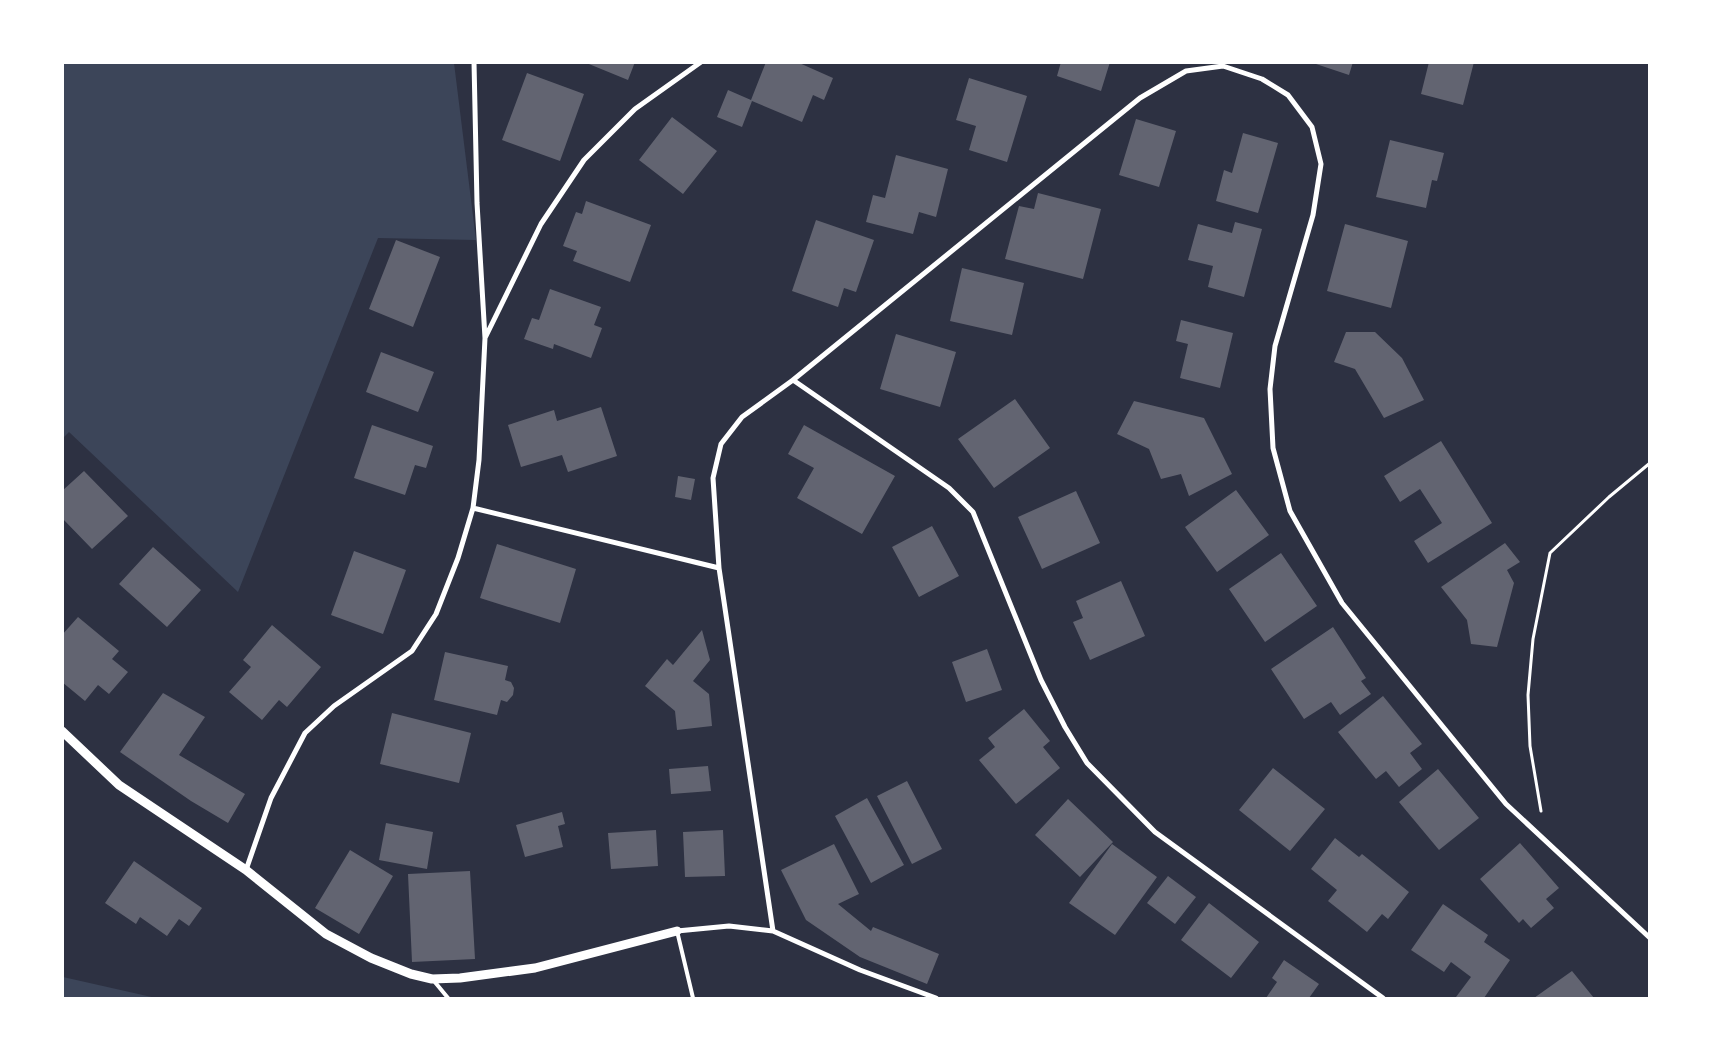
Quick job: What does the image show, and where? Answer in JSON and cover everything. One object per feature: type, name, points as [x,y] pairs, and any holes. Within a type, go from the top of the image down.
[{"type":"street","points":[[246,870],[271,798],[305,733],[334,706],[412,651],[436,614],[458,558],[473,508],[479,460],[485,338],[477,203],[474,62]]},
{"type":"street","points":[[485,338],[541,224],[584,160],[635,109],[701,62]]},
{"type":"street","points":[[773,931],[719,568],[713,478],[721,444],[742,417],[793,380],[1140,98],[1186,71],[1223,66],[1262,79],[1288,95],[1312,127],[1320,164],[1312,215],[1275,346],[1270,389],[1273,448],[1290,511],[1342,604],[1506,804],[1650,938]]},
{"type":"street","points":[[793,380],[949,488],[973,512],[1041,680],[1064,727],[1087,764],[1155,832],[1384,998]]},
{"type":"street","points":[[473,508],[719,568]]},
{"type":"street","points":[[62,731],[119,785],[246,870],[326,934],[371,958],[410,974],[432,979],[460,978],[535,968],[677,931],[729,926],[773,931],[860,970],[936,998]]},
{"type":"lane","points":[[677,931],[693,998]]},
{"type":"lane","points":[[432,979],[448,998]]},
{"type":"path","points":[[1547,841],[1530,746],[1528,695],[1533,639],[1550,553],[1650,463]]},
{"type":"shaded area","points":[[63,62],[454,63],[476,240],[378,238],[238,592],[69,432],[63,438]]},
{"type":"shaded area","points":[[63,977],[156,998],[63,998]]},
{"type":"building","points":[[584,62],[635,62],[628,80]]},
{"type":"building","points":[[766,62],[797,62],[833,78],[824,100],[813,95],[802,122],[752,101],[742,127],[717,117],[728,90],[751,100]]},
{"type":"building","points":[[1061,62],[1110,62],[1101,91],[1057,76]]},
{"type":"building","points":[[1310,62],[1353,62],[1349,75]]},
{"type":"building","points":[[1429,62],[1474,62],[1463,105],[1421,94]]},
{"type":"building","points":[[527,73],[584,94],[560,161],[502,140]]},
{"type":"building","points":[[969,78],[1027,96],[1007,162],[969,150],[976,126],[956,120]]},
{"type":"building","points":[[672,117],[717,151],[683,194],[639,160]]},
{"type":"building","points":[[1136,119],[1176,131],[1159,187],[1119,175]]},
{"type":"building","points":[[1243,133],[1278,143],[1258,213],[1216,201],[1224,170],[1232,173]]},
{"type":"building","points":[[1390,140],[1444,153],[1437,181],[1432,180],[1426,208],[1376,197]]},
{"type":"building","points":[[896,155],[948,169],[936,217],[919,212],[913,234],[866,222],[873,195],[885,198]]},
{"type":"building","points":[[1038,193],[1101,209],[1083,279],[1005,259],[1019,206],[1034,209]]},
{"type":"building","points":[[586,201],[651,225],[630,282],[573,261],[577,251],[563,246],[576,212],[582,214]]},
{"type":"building","points":[[816,220],[874,240],[856,292],[844,288],[838,307],[792,291]]},
{"type":"building","points":[[1235,222],[1262,229],[1244,297],[1208,287],[1213,266],[1188,260],[1198,224],[1232,233]]},
{"type":"building","points":[[1345,224],[1408,241],[1391,308],[1327,291]]},
{"type":"building","points":[[396,240],[440,257],[413,327],[369,309]]},
{"type":"building","points":[[962,268],[1024,283],[1012,335],[950,321]]},
{"type":"building","points":[[550,289],[601,307],[594,325],[602,328],[591,358],[554,344],[553,349],[524,339],[532,318],[539,320]]},
{"type":"building","points":[[1181,320],[1233,333],[1220,388],[1180,378],[1188,344],[1176,341]]},
{"type":"building","points":[[1346,332],[1375,332],[1402,358],[1424,400],[1384,418],[1355,369],[1334,362]]},
{"type":"building","points":[[896,334],[956,352],[940,407],[880,389]]},
{"type":"building","points":[[381,352],[434,372],[418,412],[366,392]]},
{"type":"building","points":[[1015,399],[1050,448],[994,488],[958,439]]},
{"type":"building","points":[[1134,401],[1204,418],[1232,474],[1189,496],[1181,474],[1161,479],[1149,449],[1117,434]]},
{"type":"building","points":[[601,407],[617,456],[568,472],[562,455],[521,467],[508,425],[554,410],[557,421]]},
{"type":"building","points":[[372,425],[433,446],[426,468],[415,465],[405,495],[354,478]]},
{"type":"building","points":[[804,425],[895,476],[862,534],[797,498],[814,468],[788,454]]},
{"type":"building","points":[[1441,441],[1492,523],[1428,563],[1414,541],[1442,523],[1420,489],[1400,502],[1384,476]]},
{"type":"building","points":[[84,471],[128,516],[92,549],[62,518],[62,491]]},
{"type":"building","points":[[678,476],[695,479],[691,500],[675,497]]},
{"type":"building","points":[[1236,490],[1269,535],[1217,572],[1185,527]]},
{"type":"building","points":[[1076,491],[1100,543],[1042,569],[1018,517]]},
{"type":"building","points":[[932,526],[959,576],[919,597],[892,547]]},
{"type":"building","points":[[1505,543],[1520,562],[1507,570],[1514,583],[1497,647],[1471,644],[1467,620],[1441,587]]},
{"type":"building","points":[[497,544],[576,569],[560,623],[480,598]]},
{"type":"building","points":[[153,547],[201,590],[167,627],[119,584]]},
{"type":"building","points":[[354,551],[406,570],[383,634],[331,615]]},
{"type":"building","points":[[1281,553],[1317,606],[1265,642],[1229,589]]},
{"type":"building","points":[[1121,581],[1145,636],[1090,660],[1073,622],[1083,618],[1076,601]]},
{"type":"building","points":[[78,617],[119,651],[112,659],[128,672],[109,694],[98,685],[85,701],[62,682],[62,635]]},
{"type":"building","points":[[272,625],[321,667],[287,707],[279,700],[262,720],[229,692],[251,667],[243,660]]},
{"type":"building","points":[[1333,627],[1366,678],[1361,681],[1371,694],[1340,715],[1331,702],[1304,719],[1271,669]]},
{"type":"building","points":[[702,630],[710,660],[693,681],[709,694],[712,726],[677,730],[675,711],[645,686],[667,659],[673,665]]},
{"type":"building","points":[[987,649],[1002,690],[966,702],[952,662]]},
{"type":"building","points":[[445,652],[508,666],[505,680],[511,682],[514,688],[513,695],[507,702],[501,700],[497,715],[434,700]]},
{"type":"building","points":[[163,693],[205,717],[179,755],[245,794],[228,823],[191,801],[120,752]]},
{"type":"building","points":[[1383,696],[1422,744],[1410,753],[1422,769],[1399,787],[1386,771],[1376,779],[1338,732]]},
{"type":"building","points":[[1024,709],[1050,741],[1043,747],[1060,768],[1016,804],[979,760],[995,747],[988,738]]},
{"type":"building","points":[[392,713],[471,733],[459,783],[380,764]]},
{"type":"building","points":[[708,766],[711,791],[671,794],[669,769]]},
{"type":"building","points":[[1273,768],[1325,809],[1290,851],[1239,810]]},
{"type":"building","points":[[1438,769],[1479,818],[1439,850],[1399,802]]},
{"type":"building","points":[[907,781],[942,849],[912,864],[877,796]]},
{"type":"building","points":[[867,798],[904,865],[871,883],[835,816]]},
{"type":"building","points":[[1068,799],[1113,842],[1080,877],[1035,835]]},
{"type":"building","points":[[562,812],[565,824],[558,826],[563,847],[525,857],[516,825]]},
{"type":"building","points":[[386,823],[433,832],[427,869],[379,860]]},
{"type":"building","points":[[656,830],[658,866],[611,869],[608,833]]},
{"type":"building","points":[[723,830],[725,876],[685,877],[683,832]]},
{"type":"building","points":[[1335,838],[1359,857],[1362,854],[1409,892],[1388,919],[1382,914],[1367,932],[1328,901],[1337,890],[1311,869]]},
{"type":"building","points":[[1520,843],[1559,888],[1546,899],[1554,908],[1531,928],[1523,919],[1519,923],[1480,879]]},
{"type":"building","points":[[834,844],[859,894],[838,904],[871,931],[873,927],[939,954],[927,984],[860,957],[806,920],[781,870]]},
{"type":"building","points":[[1112,844],[1157,877],[1115,935],[1069,903]]},
{"type":"building","points":[[350,850],[393,876],[359,934],[315,908]]},
{"type":"building","points":[[134,861],[202,908],[189,926],[179,919],[167,936],[140,917],[136,924],[105,903]]},
{"type":"building","points":[[470,871],[475,959],[412,962],[408,874]]},
{"type":"building","points":[[1168,876],[1196,897],[1175,924],[1147,903]]},
{"type":"building","points":[[1209,903],[1259,942],[1231,978],[1181,940]]},
{"type":"building","points":[[1443,904],[1488,935],[1484,942],[1510,960],[1484,998],[1456,997],[1471,977],[1451,962],[1444,972],[1411,950]]},
{"type":"building","points":[[1284,960],[1319,984],[1309,998],[1266,998],[1277,982],[1272,978]]},
{"type":"building","points":[[1572,971],[1594,998],[1534,998]]}]
